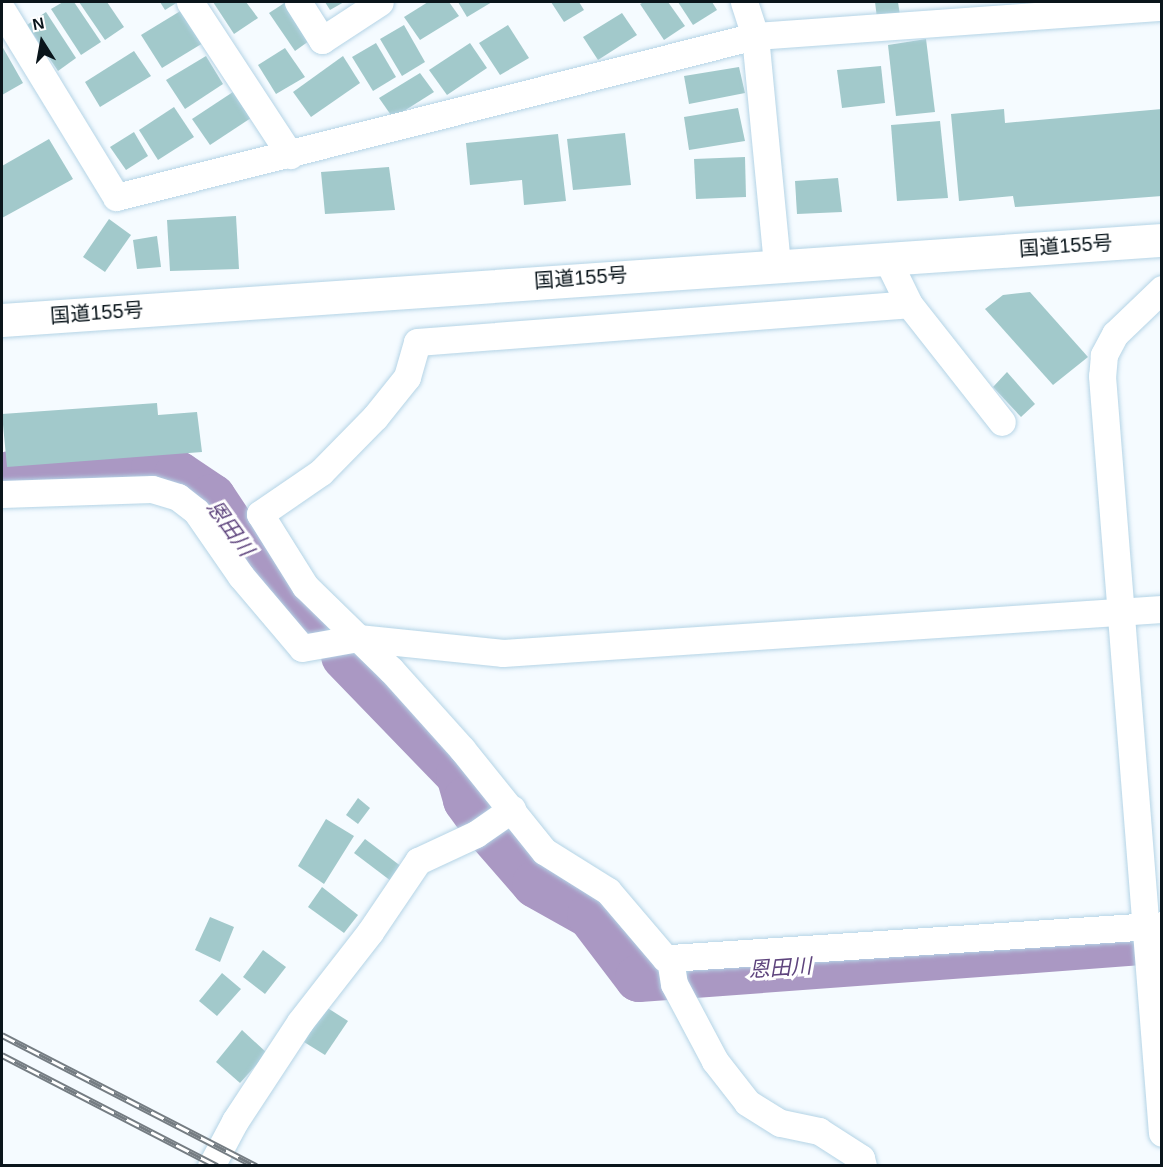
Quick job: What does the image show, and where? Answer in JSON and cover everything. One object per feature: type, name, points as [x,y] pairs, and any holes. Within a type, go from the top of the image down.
[{"type":"highway","name":"国道155号","points":[[2,320],[1161,240]]},
{"type":"street","points":[[190,2],[290,155]]},
{"type":"street","points":[[298,2],[322,40],[380,2]]},
{"type":"street","points":[[744,2],[755,36],[777,265]]},
{"type":"street","points":[[2,10],[116,197],[755,36],[974,10],[1161,7]]},
{"type":"street","points":[[886,258],[909,304],[1002,422]]},
{"type":"street","points":[[1161,289],[1115,334],[1104,355],[1121,612],[1153,925],[1161,1133]]},
{"type":"street","points":[[863,1166],[861,1158],[819,1131],[780,1123],[747,1102],[716,1061],[665,958],[608,891],[544,851],[512,809],[391,670],[305,586],[260,514],[321,472],[375,417],[407,377],[417,342],[909,304]]},
{"type":"street","points":[[2,494],[152,489],[178,497],[196,511],[241,576],[302,648],[358,638],[503,653],[1161,609]]},
{"type":"street","points":[[211,1166],[235,1121],[300,1022],[370,932],[418,861],[476,834],[512,809]]},
{"type":"street","points":[[671,968],[1153,925]]},
{"type":"building","points":[[63,2],[74,2],[101,42],[81,55],[51,9]]},
{"type":"building","points":[[79,2],[107,2],[124,27],[105,40]]},
{"type":"building","points":[[160,2],[178,2],[165,10]]},
{"type":"building","points":[[213,2],[246,2],[258,18],[234,34]]},
{"type":"building","points":[[286,2],[316,36],[295,51],[269,13]]},
{"type":"building","points":[[325,2],[344,2],[330,10]]},
{"type":"building","points":[[428,2],[449,2],[459,16],[420,40],[404,17]]},
{"type":"building","points":[[458,2],[492,2],[467,17]]},
{"type":"building","points":[[551,2],[579,2],[584,10],[564,22]]},
{"type":"building","points":[[668,2],[685,26],[664,40],[640,4]]},
{"type":"building","points":[[678,2],[712,2],[717,10],[693,25]]},
{"type":"building","points":[[875,2],[898,2],[900,16],[877,18]]},
{"type":"building","points":[[182,10],[203,43],[162,68],[141,35]]},
{"type":"building","points":[[46,12],[76,58],[58,71],[27,25]]},
{"type":"building","points":[[622,13],[637,35],[598,60],[583,37]]},
{"type":"building","points":[[404,25],[425,62],[402,76],[380,39]]},
{"type":"building","points":[[508,25],[529,58],[500,75],[479,43]]},
{"type":"building","points":[[926,39],[935,112],[896,116],[888,45]]},
{"type":"building","points":[[376,43],[396,77],[373,91],[352,57]]},
{"type":"building","points":[[470,43],[487,68],[447,95],[429,70]]},
{"type":"building","points":[[2,46],[23,83],[2,95]]},
{"type":"building","points":[[285,48],[305,77],[276,94],[258,65]]},
{"type":"building","points":[[134,51],[151,76],[100,107],[85,82]]},
{"type":"building","points":[[206,56],[223,84],[185,109],[166,80]]},
{"type":"building","points":[[343,56],[360,83],[311,117],[293,92]]},
{"type":"building","points":[[881,66],[885,103],[842,108],[837,70]]},
{"type":"building","points":[[739,67],[745,93],[689,104],[684,76]]},
{"type":"building","points":[[420,73],[434,92],[393,118],[379,98]]},
{"type":"building","points":[[236,90],[254,116],[210,145],[192,119]]},
{"type":"building","points":[[174,107],[194,137],[158,160],[139,130]]},
{"type":"building","points":[[738,108],[745,141],[689,150],[684,117]]},
{"type":"building","points":[[1004,109],[1005,123],[1162,109],[1162,196],[1015,207],[1013,196],[959,201],[951,114]]},
{"type":"building","points":[[940,121],[948,198],[897,201],[891,125]]},
{"type":"building","points":[[134,132],[148,156],[126,170],[110,147]]},
{"type":"building","points":[[625,133],[631,185],[573,190],[567,139]]},
{"type":"building","points":[[558,134],[566,201],[524,205],[522,180],[470,185],[466,143]]},
{"type":"building","points":[[49,139],[73,179],[2,218],[2,166]]},
{"type":"building","points":[[745,157],[746,197],[696,199],[694,159]]},
{"type":"building","points":[[389,167],[395,210],[325,214],[321,172]]},
{"type":"building","points":[[838,178],[842,212],[797,214],[795,181]]},
{"type":"building","points":[[236,216],[239,269],[170,271],[167,220]]},
{"type":"building","points":[[109,219],[131,235],[105,272],[83,257]]},
{"type":"building","points":[[157,236],[161,267],[137,269],[133,240]]},
{"type":"building","points":[[1030,292],[1088,357],[1053,385],[985,309],[1003,295]]},
{"type":"building","points":[[1007,372],[1035,404],[1021,417],[993,387]]},
{"type":"building","points":[[157,403],[158,415],[197,412],[202,452],[7,467],[2,414]]},
{"type":"building","points":[[358,798],[370,808],[358,824],[346,815]]},
{"type":"building","points":[[326,819],[354,836],[324,884],[298,866]]},
{"type":"building","points":[[365,839],[402,867],[391,881],[354,853]]},
{"type":"building","points":[[322,887],[358,915],[344,933],[308,907]]},
{"type":"building","points":[[210,917],[234,927],[220,962],[195,950]]},
{"type":"building","points":[[263,950],[286,967],[265,994],[243,977]]},
{"type":"building","points":[[222,973],[241,989],[217,1016],[199,1001]]},
{"type":"building","points":[[326,1007],[348,1021],[325,1055],[304,1042]]},
{"type":"building","points":[[242,1030],[267,1053],[240,1083],[216,1062]]},
{"type":"waterway","name":"恩田川","points":[[10,475],[155,469],[178,475],[212,498],[275,593],[318,632]]},
{"type":"waterway","name":"恩田川","points":[[345,656],[460,775],[467,800],[483,822]]},
{"type":"waterway","name":"恩田川","points":[[490,831],[536,884],[591,915],[639,978],[1134,942]]},
{"type":"railway","points":[[2,1035],[256,1166]]},
{"type":"railway","points":[[2,1055],[217,1166]]}]
